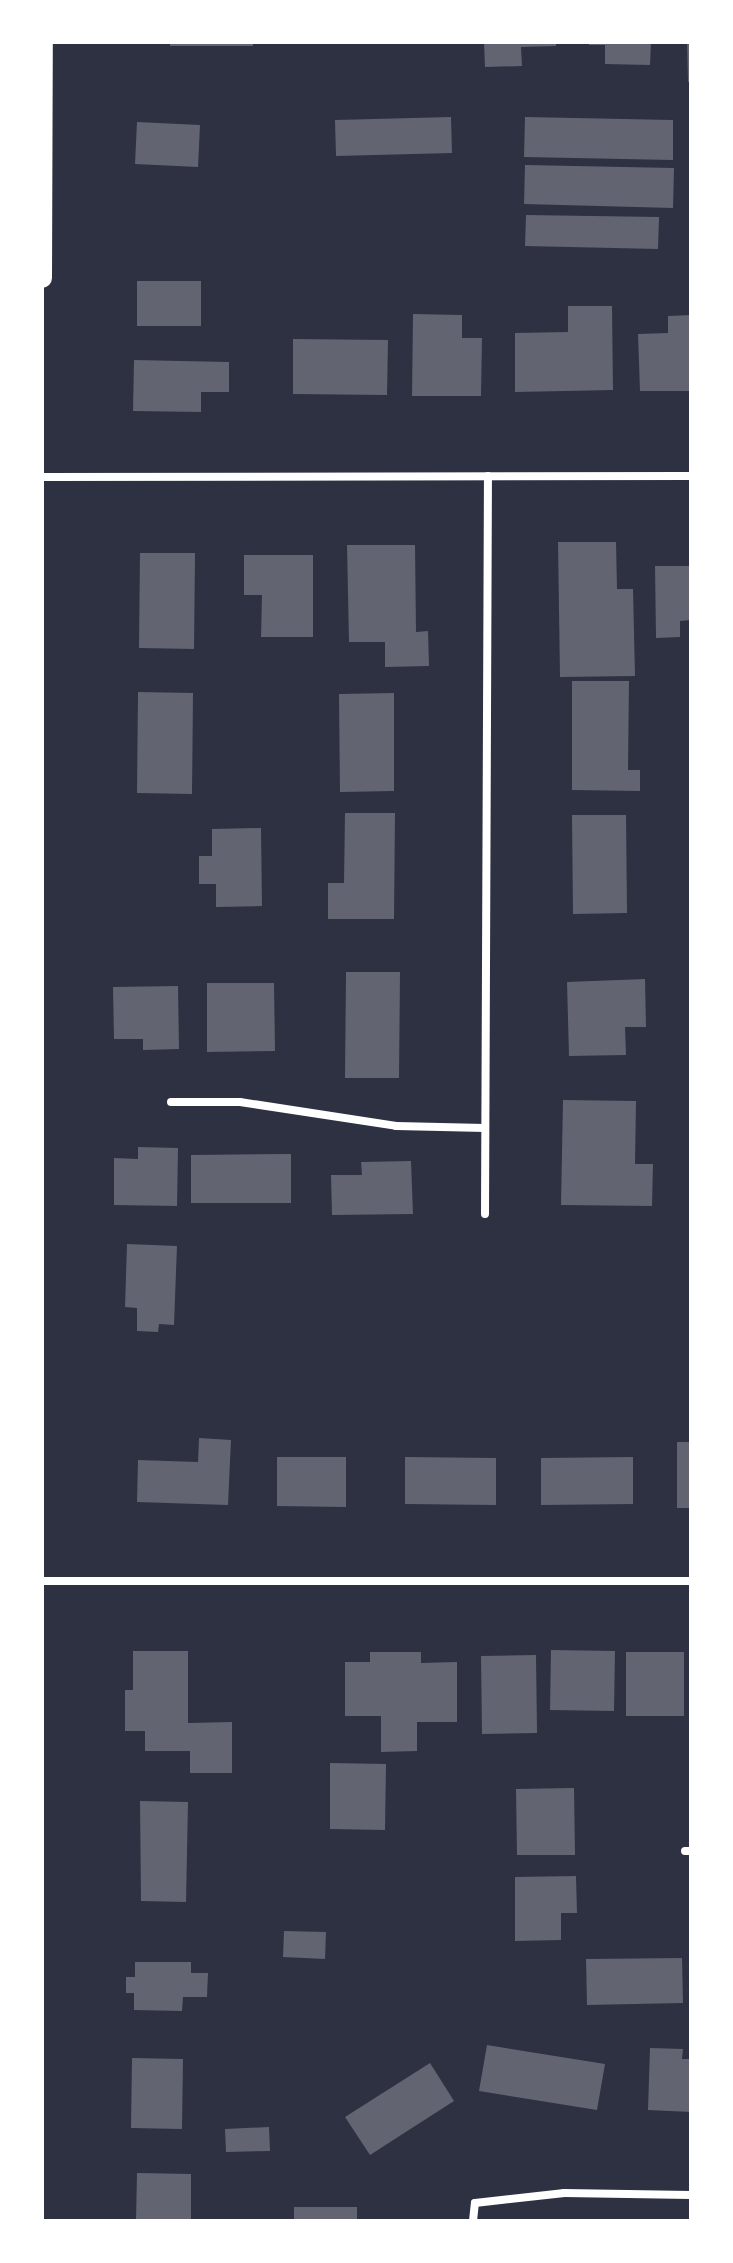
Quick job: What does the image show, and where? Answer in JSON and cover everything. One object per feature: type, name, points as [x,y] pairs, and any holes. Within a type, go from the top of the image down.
[{"type":"main road","points":[[42,278],[43,42]]},
{"type":"street","points":[[485,1214],[488,476]]},
{"type":"street","points":[[42,477],[691,476]]},
{"type":"street","points":[[171,1102],[240,1102],[396,1126],[485,1128]]},
{"type":"street","points":[[42,1581],[691,1581]]},
{"type":"street","points":[[473,2221],[475,2203],[564,2193],[691,2195]]},
{"type":"building","points":[[170,42],[253,42],[253,46],[170,46]]},
{"type":"building","points":[[484,42],[556,42],[556,46],[521,47],[522,66],[485,67]]},
{"type":"building","points":[[589,42],[651,42],[650,65],[605,64],[605,45],[589,45]]},
{"type":"building","points":[[687,42],[691,42],[691,82],[688,82]]},
{"type":"building","points":[[451,117],[452,153],[336,156],[335,120]]},
{"type":"building","points":[[525,117],[673,120],[673,160],[524,157]]},
{"type":"building","points":[[137,122],[200,125],[198,167],[135,164]]},
{"type":"building","points":[[525,165],[674,168],[673,208],[524,204]]},
{"type":"building","points":[[526,215],[659,217],[658,249],[525,246]]},
{"type":"building","points":[[137,281],[201,281],[201,326],[137,326]]},
{"type":"building","points":[[568,306],[612,306],[613,390],[515,392],[515,333],[568,332]]},
{"type":"building","points":[[413,314],[462,315],[462,338],[482,338],[481,396],[412,396]]},
{"type":"building","points":[[691,315],[691,391],[640,391],[638,334],[668,333],[668,316]]},
{"type":"building","points":[[293,339],[388,340],[387,395],[293,394]]},
{"type":"building","points":[[134,360],[229,362],[229,392],[201,392],[201,412],[133,411]]},
{"type":"building","points":[[558,542],[616,542],[617,589],[633,589],[635,676],[560,677]]},
{"type":"building","points":[[347,545],[415,545],[416,632],[428,631],[429,666],[385,667],[385,642],[349,642]]},
{"type":"building","points":[[140,553],[195,553],[194,649],[139,648]]},
{"type":"building","points":[[244,555],[313,555],[313,637],[261,637],[262,595],[244,595]]},
{"type":"building","points":[[655,566],[691,566],[691,620],[680,621],[680,637],[656,638]]},
{"type":"building","points":[[572,681],[629,681],[628,770],[640,770],[640,791],[572,790]]},
{"type":"building","points":[[138,692],[193,693],[192,794],[137,793]]},
{"type":"building","points":[[394,693],[394,791],[340,792],[339,694]]},
{"type":"building","points":[[345,813],[395,813],[394,919],[328,919],[328,883],[344,883]]},
{"type":"building","points":[[572,815],[626,815],[627,913],[573,914]]},
{"type":"building","points":[[261,828],[262,906],[216,907],[216,884],[199,884],[199,856],[212,856],[212,829]]},
{"type":"building","points":[[346,972],[400,972],[399,1078],[345,1078]]},
{"type":"building","points":[[645,979],[646,1027],[625,1027],[626,1055],[569,1056],[567,982]]},
{"type":"building","points":[[207,983],[274,983],[275,1051],[207,1052]]},
{"type":"building","points":[[178,986],[179,1049],[143,1050],[143,1039],[114,1039],[113,987]]},
{"type":"building","points":[[563,1100],[636,1101],[635,1164],[653,1164],[652,1206],[561,1205]]},
{"type":"building","points":[[138,1147],[178,1148],[177,1206],[114,1205],[114,1158],[138,1159]]},
{"type":"building","points":[[291,1154],[291,1203],[191,1203],[191,1155]]},
{"type":"building","points":[[411,1161],[413,1214],[332,1215],[331,1175],[362,1175],[361,1162]]},
{"type":"building","points":[[127,1244],[177,1246],[174,1325],[159,1324],[158,1332],[137,1331],[137,1308],[125,1307]]},
{"type":"building","points":[[199,1438],[231,1440],[228,1505],[137,1502],[138,1460],[198,1462]]},
{"type":"building","points":[[677,1442],[691,1442],[691,1508],[677,1508]]},
{"type":"building","points":[[277,1457],[346,1457],[346,1507],[277,1506]]},
{"type":"building","points":[[405,1457],[496,1458],[496,1505],[405,1504]]},
{"type":"building","points":[[633,1457],[633,1504],[541,1505],[541,1458]]},
{"type":"building","points":[[551,1650],[615,1651],[614,1711],[550,1710]]},
{"type":"building","points":[[133,1651],[188,1651],[188,1723],[232,1722],[232,1773],[190,1773],[190,1751],[145,1751],[145,1731],[125,1731],[125,1690],[133,1690]]},
{"type":"building","points":[[370,1652],[421,1652],[421,1663],[457,1662],[457,1722],[417,1722],[417,1751],[381,1752],[381,1716],[345,1716],[345,1662],[370,1662]]},
{"type":"building","points":[[626,1652],[684,1652],[684,1716],[626,1716]]},
{"type":"building","points":[[536,1655],[537,1733],[482,1734],[481,1656]]},
{"type":"building","points":[[330,1763],[386,1764],[385,1830],[330,1829]]},
{"type":"building","points":[[574,1788],[575,1855],[517,1855],[516,1789]]},
{"type":"building","points":[[140,1801],[188,1802],[186,1902],[141,1901]]},
{"type":"building","points":[[576,1876],[577,1913],[561,1913],[561,1940],[515,1941],[515,1877]]},
{"type":"building","points":[[284,1931],[326,1932],[325,1959],[283,1957]]},
{"type":"building","points":[[682,1958],[683,2003],[587,2005],[586,1959]]},
{"type":"building","points":[[135,1962],[191,1962],[191,1973],[208,1973],[207,1997],[183,1997],[182,2011],[134,2010],[134,1993],[126,1993],[126,1977],[135,1977]]},
{"type":"building","points":[[487,2045],[605,2064],[597,2110],[479,2091]]},
{"type":"building","points":[[650,2048],[683,2049],[682,2059],[691,2059],[691,2112],[648,2110]]},
{"type":"building","points":[[132,2058],[183,2059],[182,2129],[131,2128]]},
{"type":"building","points":[[430,2063],[454,2101],[370,2155],[345,2117]]},
{"type":"building","points":[[269,2127],[270,2151],[226,2152],[225,2129]]},
{"type":"building","points":[[137,2173],[191,2174],[191,2221],[136,2221]]},
{"type":"building","points":[[294,2207],[357,2207],[357,2221],[294,2221]]}]
